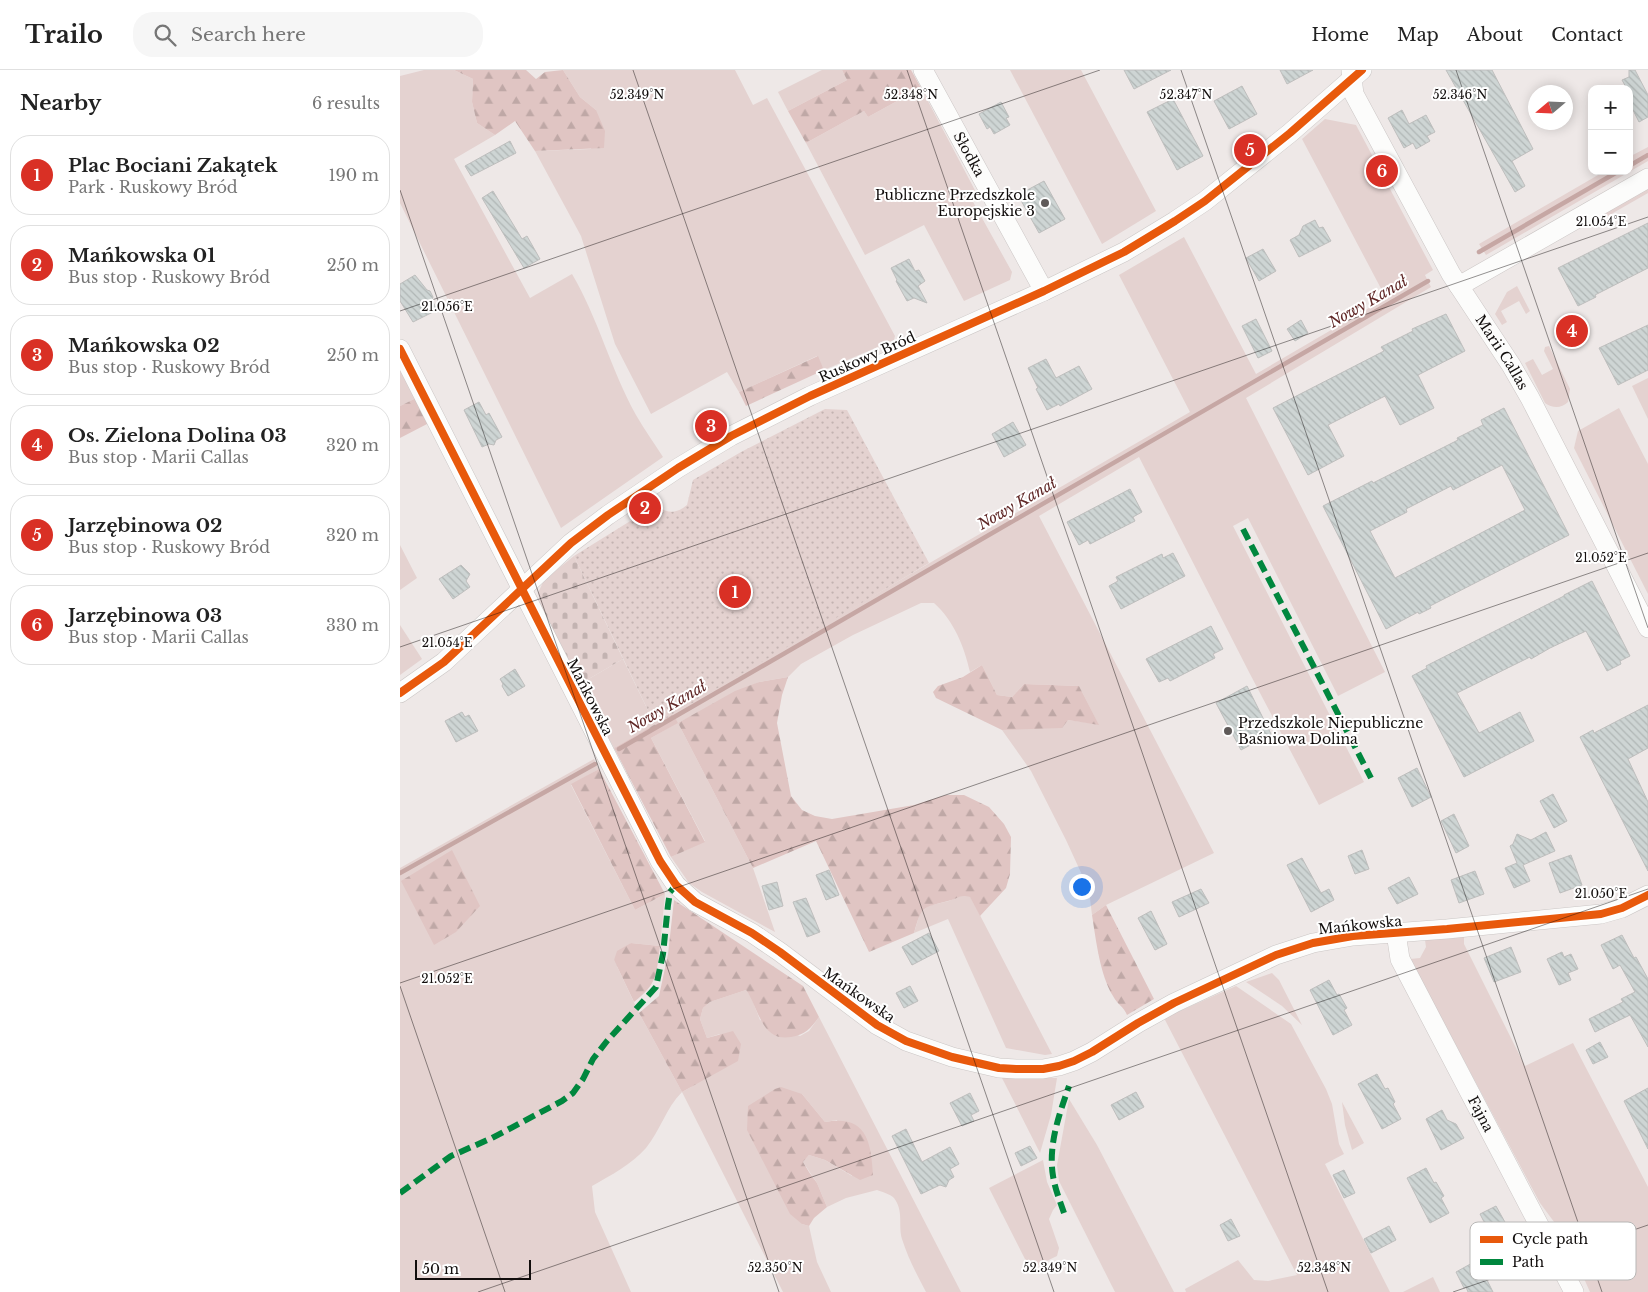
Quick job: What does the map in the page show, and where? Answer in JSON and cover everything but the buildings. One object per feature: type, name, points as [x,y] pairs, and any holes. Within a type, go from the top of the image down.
[{"type":"street","name":"Słodka","points":[[923,70],[1044,291]]},
{"type":"street","name":"Ruskowy Bród","points":[[400,693],[444,662],[571,543],[608,515],[678,468],[731,436],[824,390],[1044,291],[1124,252],[1176,221],[1257,161],[1355,73]]},
{"type":"street","name":"Marii Callas","points":[[1355,73],[1354,94],[1459,286],[1511,365],[1530,398],[1648,628]]},
{"type":"street","points":[[1459,286],[1648,178]]},
{"type":"street","name":"Mańkowska","points":[[400,349],[656,852],[676,885],[695,902],[752,932],[877,1025],[924,1048],[999,1068],[1028,1070],[1058,1066],[1092,1052],[1157,1012],[1276,955],[1307,945],[1332,939],[1594,915],[1622,908],[1648,895]]},
{"type":"street","name":"Fajna","points":[[1396,933],[1400,959],[1537,1222]]},
{"type":"street","name":"Fajna","points":[[1568,1280],[1574,1292]]},
{"type":"green space","points":[[424,70],[454,70],[473,79],[472,102],[477,123],[495,135],[454,159],[530,298],[572,274],[589,308],[627,398],[663,457],[561,528],[400,203],[400,76]]},
{"type":"green space","points":[[454,70],[526,70],[536,79],[545,72],[563,70],[580,97],[596,110],[605,131],[604,148],[535,151],[515,121],[495,135],[477,123],[472,102],[473,79]]},
{"type":"green space","points":[[563,70],[735,70],[753,105],[767,98],[895,336],[894,340],[824,370],[817,356],[739,392],[727,372],[651,414],[615,344],[581,236],[535,151],[591,149],[596,110],[580,97]]},
{"type":"green space","points":[[822,70],[842,70],[847,80],[788,111],[778,92]]},
{"type":"green space","points":[[842,70],[911,70],[921,88],[868,117],[864,111],[806,143],[788,111],[847,80]]},
{"type":"green space","points":[[1010,70],[1081,70],[1156,211],[1102,244]]},
{"type":"green space","points":[[921,88],[978,196],[972,200],[1012,272],[1010,280],[964,301],[924,225],[865,255],[806,143],[864,111],[868,117]]},
{"type":"green space","points":[[1325,119],[1356,125],[1433,270],[1425,275],[1431,287],[1246,398],[1385,672],[1338,696],[1248,518],[1233,526],[1364,782],[1319,805],[1139,457],[1039,516],[1214,853],[1106,905],[1092,915],[1089,890],[1066,840],[1031,771],[1002,730],[1068,720],[1098,724],[1079,686],[1024,684],[1012,697],[997,695],[982,665],[970,672],[957,634],[941,610],[934,603],[921,603],[853,635],[801,664],[788,677],[759,682],[678,723],[753,868],[775,932],[689,883],[671,857],[705,841],[651,738],[677,723],[673,714],[771,655],[1190,412],[1119,275],[1184,237],[1256,374],[1386,298],[1302,139]]},
{"type":"green space","points":[[1648,147],[1648,161],[1633,170],[1633,155]]},
{"type":"green space","points":[[1598,175],[1624,175],[1486,255],[1479,244]]},
{"type":"green space","points":[[1648,188],[1648,193],[1606,217],[1602,213]]},
{"type":"green space","points":[[1517,286],[1530,311],[1526,314],[1519,301],[1501,311],[1507,322],[1502,325],[1495,314],[1507,292]]},
{"type":"green space","points":[[1549,346],[1570,389],[1568,402],[1559,407],[1545,403],[1525,363],[1533,359],[1542,375],[1553,369],[1544,351],[1545,347]]},
{"type":"green space","points":[[818,356],[824,370],[746,406],[739,392]]},
{"type":"green space","points":[[400,365],[416,398],[400,406]]},
{"type":"green space","points":[[1648,378],[1648,419],[1632,386]]},
{"type":"green space","points":[[416,398],[429,423],[400,438],[400,406]]},
{"type":"green space","points":[[1619,408],[1648,464],[1648,594],[1574,448],[1578,431]]},
{"type":"green space","points":[[825,409],[847,410],[929,563],[655,725],[574,556],[656,505],[672,512],[683,508],[687,505],[693,480],[741,452]]},
{"type":"green space","points":[[400,545],[417,578],[400,590]]},
{"type":"green space","points":[[574,556],[623,659],[580,684],[542,610],[538,593],[544,580]]},
{"type":"green space","points":[[400,625],[422,659],[400,675]]},
{"type":"green space","points":[[623,659],[655,725],[614,748],[580,684]]},
{"type":"green space","points":[[982,665],[997,695],[1012,697],[1024,684],[1079,686],[1099,725],[1068,720],[1062,728],[1002,730],[936,698],[933,692],[938,686],[963,677]]},
{"type":"green space","points":[[788,677],[782,695],[777,723],[791,796],[802,810],[815,816],[832,819],[914,805],[946,795],[964,795],[989,807],[1004,824],[1011,837],[1010,874],[1006,888],[980,916],[970,897],[966,896],[927,907],[921,913],[914,933],[869,952],[816,841],[753,868],[678,723],[735,691],[759,682]]},
{"type":"green space","points":[[673,714],[678,723],[651,738],[705,842],[671,857],[614,748]]},
{"type":"green space","points":[[594,759],[599,769],[571,785],[635,910],[665,894],[660,946],[631,943],[614,960],[639,1013],[682,1092],[676,1098],[646,1148],[627,1165],[592,1186],[595,1212],[631,1292],[400,1292],[400,868]]},
{"type":"green space","points":[[599,769],[665,894],[635,910],[571,784]]},
{"type":"green space","points":[[452,850],[480,906],[456,932],[434,945],[401,881]]},
{"type":"green space","points":[[962,895],[970,896],[1052,1054],[1045,1055],[1006,1048],[948,919],[914,933],[920,913],[928,906],[949,901]]},
{"type":"green space","points":[[674,900],[803,986],[819,1017],[804,1033],[791,1037],[781,1037],[767,1029],[746,990],[710,1002],[703,1008],[700,1019],[707,1038],[733,1031],[741,1044],[738,1061],[682,1092],[639,1013],[659,996],[668,954]]},
{"type":"green space","points":[[1106,905],[1154,999],[1127,1015],[1109,988],[1097,946],[1092,915]]},
{"type":"green space","points":[[1464,936],[1464,944],[1525,1066],[1573,1043],[1648,1187],[1648,1292],[1590,1292],[1585,1280],[1636,1280],[1636,1222],[1554,1222],[1540,1203],[1410,959],[1420,958],[1426,947],[1425,940]]},
{"type":"green space","points":[[631,943],[660,946],[655,978],[648,989],[634,1002],[614,960],[617,951]]},
{"type":"green space","points":[[1272,973],[1279,980],[1302,1025],[1282,1006],[1246,982]]},
{"type":"green space","points":[[1236,986],[1291,1024],[1326,1089],[1332,1104],[1339,1144],[1344,1154],[1325,1164],[1390,1292],[1186,1292],[1185,1289],[1238,1260],[1254,1280],[1268,1281],[1297,1275],[1164,1018]]},
{"type":"green space","points":[[746,990],[751,997],[760,1020],[800,1036],[809,1031],[819,1017],[961,1292],[926,1292],[904,1246],[899,1208],[894,1198],[888,1194],[877,1190],[846,1198],[827,1207],[817,1183],[803,1162],[809,1155],[825,1160],[852,1176],[837,1120],[825,1122],[802,1094],[802,1224],[809,1226],[817,1262],[831,1292],[783,1292],[682,1092],[691,1087],[720,1034],[707,1038],[700,1019],[703,1008],[710,1002]]},
{"type":"green space","points":[[1002,1078],[1057,1078],[1051,1115],[1040,1153]]},
{"type":"green space","points":[[781,1087],[802,1094],[825,1122],[850,1122],[858,1126],[868,1141],[873,1175],[860,1180],[825,1160],[809,1155],[803,1162],[817,1183],[827,1207],[814,1218],[809,1226],[802,1224],[790,1214],[747,1130],[748,1106]]},
{"type":"green space","points":[[1069,1099],[1097,1145],[1174,1292],[1115,1292],[1059,1181],[1057,1165]]},
{"type":"green space","points":[[1342,1102],[1364,1143],[1352,1150],[1345,1125]]},
{"type":"green space","points":[[1043,1160],[1047,1182],[1057,1205],[1049,1219],[1059,1248],[1057,1256],[1030,1269],[989,1188]]},
{"type":"green space","points":[[1433,1277],[1440,1292],[1403,1292]]},
{"type":"waterway","name":"Nowy Kanał","points":[[1633,164],[1648,155]]},
{"type":"waterway","name":"Nowy Kanał","points":[[1479,252],[1612,175]]},
{"type":"waterway","name":"Nowy Kanał","points":[[619,749],[1428,281]]},
{"type":"waterway","name":"Nowy Kanał","points":[[400,873],[595,764]]},
{"type":"marked path","points":[[1243,529],[1371,778]]},
{"type":"marked path","points":[[400,1193],[451,1156],[492,1138],[562,1101],[573,1093],[583,1079],[593,1059],[607,1041],[656,987],[663,954],[670,892],[676,885]]},
{"type":"marked path","points":[[1064,1213],[1054,1181],[1052,1153],[1055,1130],[1069,1086]]},
{"type":"cycle path","points":[[400,693],[444,662],[571,543],[608,515],[678,468],[731,436],[810,396],[1044,291],[1124,252],[1205,201],[1290,133],[1362,70]]},
{"type":"cycle path","points":[[400,349],[660,861],[676,885],[695,902],[752,933],[877,1025],[906,1041],[952,1057],[999,1068],[1043,1069],[1059,1066],[1092,1052],[1174,1003],[1276,955],[1313,943],[1353,936],[1601,914],[1622,908],[1648,895]]},
{"type":"place","name":"Jarzębinowa 02","points":[[1250,150]]},
{"type":"place","name":"Jarzębinowa 03","points":[[1382,171]]},
{"type":"place","name":"Publiczne Przedszkole Europejskie 3","points":[[1045,203]]},
{"type":"place","name":"Os. Zielona Dolina 03","points":[[1572,331]]},
{"type":"place","name":"Mańkowska 02","points":[[711,426]]},
{"type":"place","name":"Mańkowska 01","points":[[645,508]]},
{"type":"place","name":"Plac Bociani Zakątek","points":[[735,592]]},
{"type":"place","name":"Przedszkole Niepubliczne Baśniowa Dolina","points":[[1228,731]]}]
